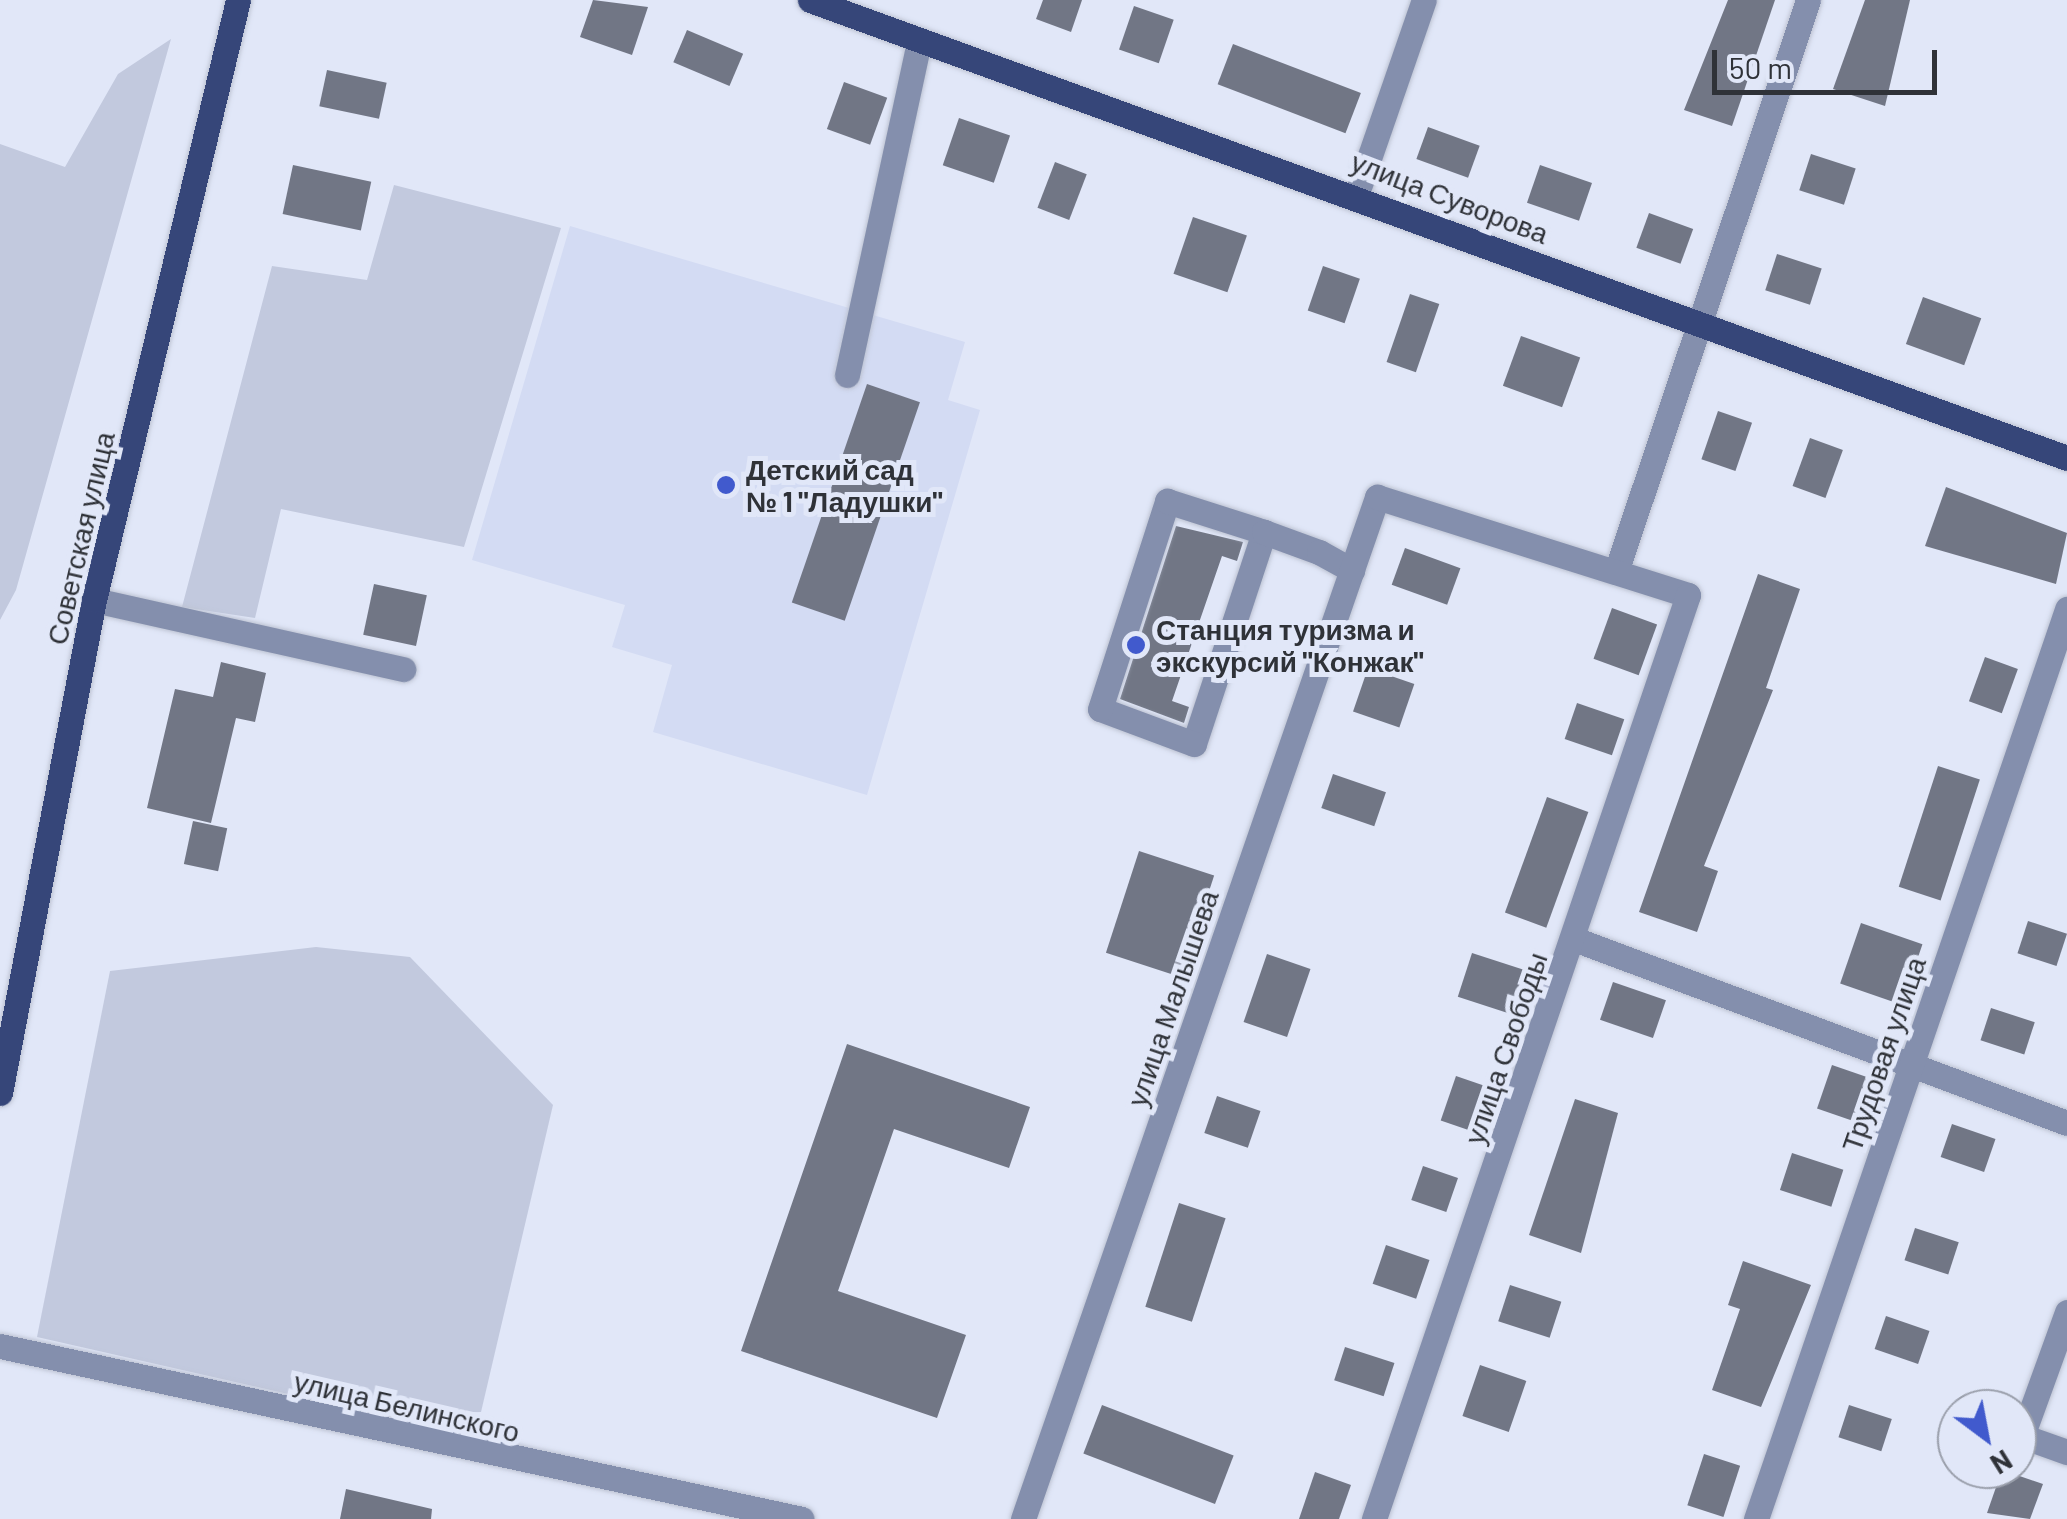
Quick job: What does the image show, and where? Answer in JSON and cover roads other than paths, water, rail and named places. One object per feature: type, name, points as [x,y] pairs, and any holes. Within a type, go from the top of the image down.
[{"type":"main road","name":"Советская улица","points":[[0,1093],[94,600],[238,0]]},
{"type":"main road","name":"улица Суворова","points":[[810,0],[918,47],[1357,193],[1696,324],[2067,458]]},
{"type":"street","points":[[1357,193],[1424,0]]},
{"type":"street","points":[[1616,572],[1696,324],[1808,0]]},
{"type":"street","points":[[847,375],[918,47]]},
{"type":"street","name":"улица Малышева","points":[[1023,1519],[1377,497],[1616,572]]},
{"type":"street","points":[[1264,532],[1194,744],[1100,709],[1168,501],[1264,532],[1352,570]]},
{"type":"street","name":"улица Свободы","points":[[1374,1519],[1688,595],[1616,572]]},
{"type":"street","points":[[94,600],[403,669]]},
{"type":"street","name":"Трудовая улица","points":[[1756,1519],[2067,609]]},
{"type":"street","points":[[1574,938],[2067,1124]]},
{"type":"street","points":[[2067,1312],[2022,1436],[2067,1452]]},
{"type":"street","name":"улица Белинского","points":[[0,1346],[696,1510],[802,1519]]},
{"type":"place","name":"Детский сад № 1 \"Ладушки\"","points":[[726,485]]},
{"type":"place","name":"Станция туризма и экскурсий \"Конжак\"","points":[[1136,645]]}]
